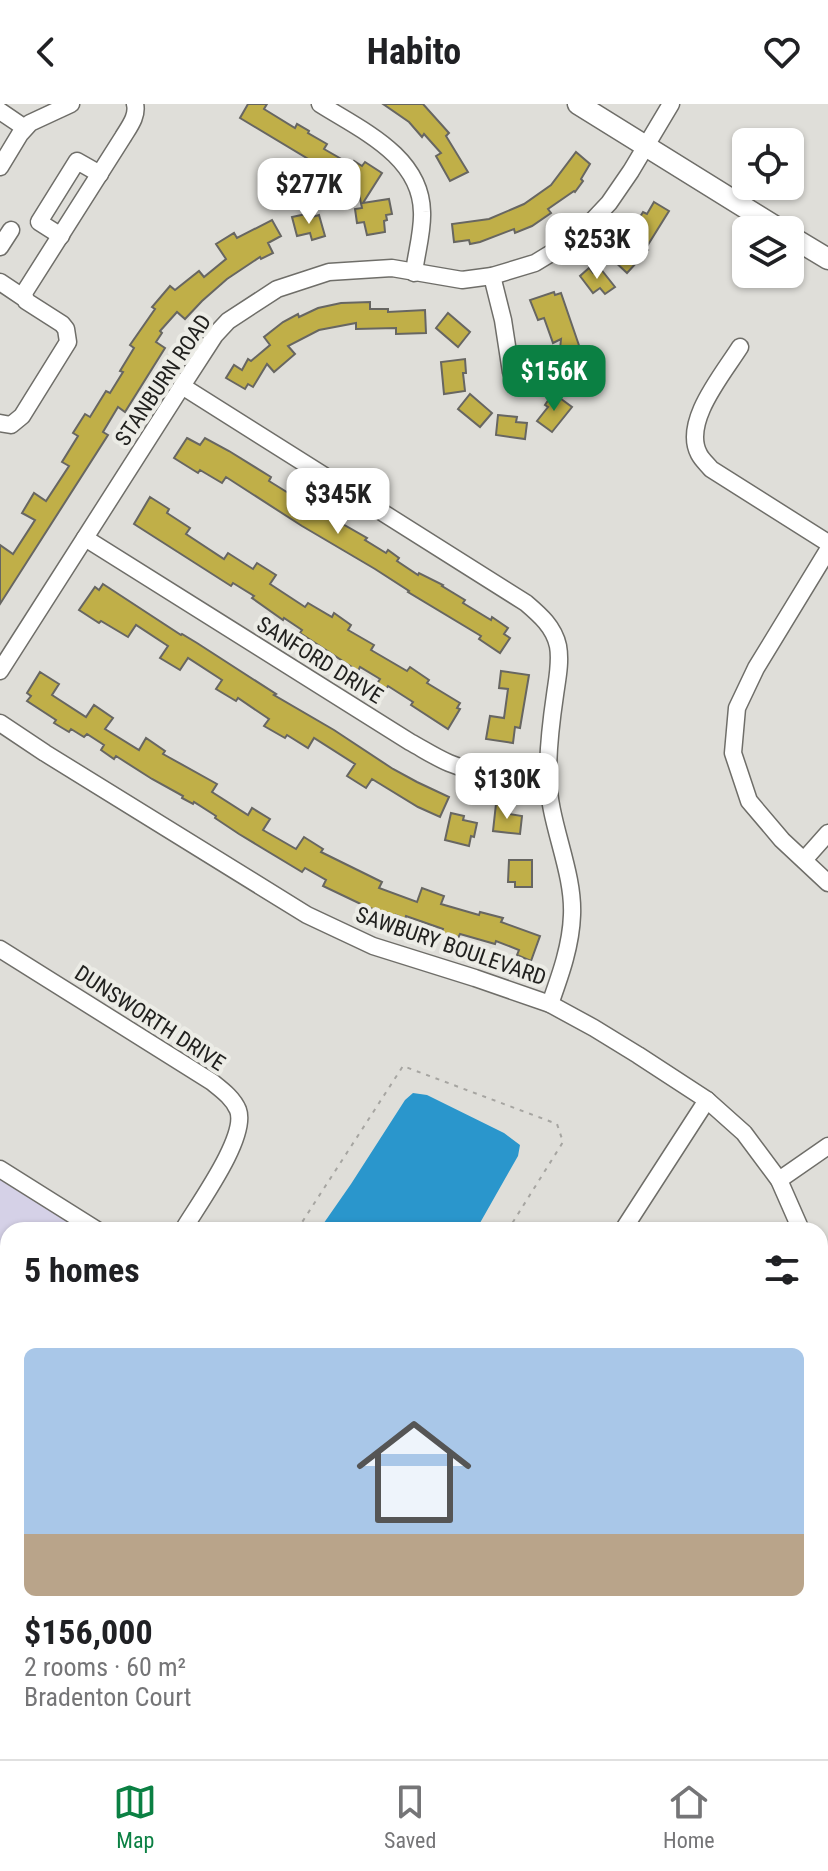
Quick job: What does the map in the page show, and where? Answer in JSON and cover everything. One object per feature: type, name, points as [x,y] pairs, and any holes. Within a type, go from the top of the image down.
[{"type":"main road","points":[[578,104],[759,216]]},
{"type":"main road","points":[[804,244],[828,259]]},
{"type":"street","points":[[24,298],[24,293],[135,116],[135,104]]},
{"type":"street","points":[[320,104],[376,140],[408,168],[422,211],[414,273]]},
{"type":"street","name":"STANBURN ROAD","points":[[0,671],[215,335],[228,321],[277,289],[329,272],[392,268],[462,280],[492,276],[535,263],[576,238],[609,203],[671,104]]},
{"type":"street","points":[[3,155],[30,123],[64,105]]},
{"type":"street","points":[[0,111],[25,128]]},
{"type":"street","points":[[61,236],[39,222],[77,161],[100,174]]},
{"type":"street","points":[[0,247],[11,230]]},
{"type":"street","points":[[492,276],[511,372]]},
{"type":"street","points":[[0,282],[62,324],[68,342],[22,416],[6,424]]},
{"type":"street","points":[[740,347],[699,414],[694,434],[699,454],[711,469],[828,543]]},
{"type":"street","points":[[182,386],[526,603],[552,630],[559,661],[548,777],[573,913],[567,952],[550,1004]]},
{"type":"street","name":"SANFORD DRIVE","points":[[85,538],[450,763],[502,776],[548,777]]},
{"type":"street","points":[[828,550],[756,668],[737,708],[733,753],[749,801],[782,840],[828,883]]},
{"type":"street","name":"SAWBURY BOULEVARD","points":[[0,723],[307,915],[373,946],[550,1004],[594,1028],[707,1100],[744,1133],[779,1180],[797,1222]]},
{"type":"street","points":[[804,860],[828,833]]},
{"type":"street","name":"DUNSWORTH DRIVE","points":[[0,949],[227,1094],[239,1112],[238,1130],[233,1146],[188,1222]]},
{"type":"street","points":[[628,1222],[707,1100]]},
{"type":"street","points":[[779,1180],[828,1146]]},
{"type":"street","points":[[0,1169],[84,1222]]},
{"type":"path","points":[[302,1222],[403,1066],[557,1124],[563,1142],[513,1222]]},
{"type":"shaded area","points":[[0,1169],[84,1222],[0,1222]]},
{"type":"water","points":[[413,1093],[427,1095],[504,1133],[520,1145],[518,1156],[481,1222],[325,1222],[351,1184],[405,1100]]},
{"type":"building","points":[[248,104],[267,104],[264,109],[295,128],[297,124],[327,144],[324,149],[352,165],[354,161],[362,166],[365,162],[382,173],[363,203],[389,199],[392,214],[386,215],[385,232],[367,235],[364,222],[357,223],[355,209],[362,208],[358,189],[240,118]]},
{"type":"building","points":[[383,104],[423,104],[449,133],[446,136],[468,172],[450,181],[436,156],[441,153],[424,134],[422,137],[409,122]]},
{"type":"building","points":[[576,152],[590,164],[575,192],[548,209],[551,213],[515,233],[514,229],[470,244],[469,240],[454,242],[452,224],[489,219],[524,204],[551,185]]},
{"type":"building","points":[[654,202],[669,211],[646,248],[648,250],[627,273],[611,258],[639,228],[635,225]]},
{"type":"building","points":[[311,213],[312,217],[319,215],[325,236],[312,240],[310,233],[297,236],[292,217]]},
{"type":"building","points":[[272,220],[281,236],[268,243],[273,253],[260,257],[227,279],[185,319],[177,312],[160,331],[162,333],[156,342],[165,348],[125,412],[118,407],[103,432],[108,435],[0,604],[0,545],[13,554],[35,520],[22,513],[34,493],[46,501],[69,466],[62,462],[78,436],[73,433],[85,414],[90,417],[106,391],[110,393],[134,348],[130,345],[155,309],[152,307],[170,286],[175,290],[199,271],[204,277],[226,259],[216,244],[234,233],[237,238]]},
{"type":"building","points":[[589,268],[593,273],[600,268],[615,287],[605,294],[600,288],[593,293],[580,276]]},
{"type":"building","points":[[554,292],[555,295],[561,293],[583,357],[579,393],[556,390],[561,339],[553,343],[544,318],[538,320],[530,300]]},
{"type":"building","points":[[370,302],[370,309],[388,309],[388,312],[425,310],[426,333],[396,334],[396,328],[356,329],[356,323],[319,330],[288,346],[295,354],[274,372],[267,364],[253,387],[248,384],[245,389],[226,378],[234,365],[242,370],[248,359],[251,361],[270,345],[264,337],[298,314],[299,317],[318,308],[341,303]]},
{"type":"building","points":[[448,313],[470,332],[458,347],[436,328]]},
{"type":"building","points":[[465,359],[465,391],[444,394],[441,362]]},
{"type":"building","points":[[553,393],[572,407],[552,432],[537,421],[548,407],[545,405]]},
{"type":"building","points":[[470,394],[492,413],[480,427],[458,409]]},
{"type":"building","points":[[498,415],[517,417],[516,422],[527,423],[525,439],[496,435]]},
{"type":"building","points":[[187,438],[200,445],[205,438],[271,477],[269,481],[290,494],[302,500],[304,497],[367,538],[365,540],[386,553],[388,550],[399,558],[397,561],[418,575],[443,585],[465,600],[463,603],[491,620],[492,617],[508,628],[504,634],[510,638],[500,653],[479,639],[481,636],[226,477],[222,483],[200,470],[198,473],[174,458]]},
{"type":"building","points":[[150,497],[190,528],[186,534],[224,559],[228,553],[253,569],[257,563],[276,575],[270,584],[305,607],[308,603],[332,617],[334,613],[351,625],[348,630],[374,645],[371,650],[407,671],[410,667],[429,680],[427,683],[460,703],[457,708],[460,709],[448,729],[388,686],[386,689],[377,684],[380,679],[360,667],[358,671],[300,633],[302,630],[252,598],[254,596],[233,583],[231,586],[134,524]]},
{"type":"building","points":[[103,584],[393,769],[449,797],[440,817],[372,779],[366,788],[347,776],[355,764],[314,738],[308,748],[264,726],[269,719],[238,698],[236,701],[216,689],[222,680],[188,658],[180,670],[160,658],[168,646],[136,625],[128,637],[79,610],[95,587],[99,590]]},
{"type":"building","points":[[501,671],[529,675],[520,728],[515,727],[513,743],[486,739],[490,716],[504,718],[508,689],[499,688]]},
{"type":"building","points":[[40,672],[59,684],[52,695],[86,717],[94,705],[113,718],[105,729],[139,750],[146,738],[165,751],[163,754],[217,784],[212,792],[248,815],[252,808],[270,819],[263,830],[296,849],[304,837],[323,849],[321,852],[382,882],[379,888],[417,902],[422,888],[444,896],[441,904],[503,918],[501,922],[540,936],[531,961],[517,955],[519,950],[496,941],[495,944],[460,934],[458,938],[442,933],[443,929],[367,907],[323,886],[326,880],[305,868],[302,872],[194,802],[182,798],[116,756],[114,759],[101,750],[104,745],[87,734],[84,737],[71,729],[69,732],[54,723],[56,720],[27,701],[31,696],[27,693]]},
{"type":"building","points":[[496,804],[510,806],[509,814],[522,816],[520,834],[493,831]]},
{"type":"building","points":[[451,813],[477,823],[469,846],[445,840]]},
{"type":"building","points":[[509,860],[532,860],[532,887],[515,887],[515,882],[508,882]]}]
